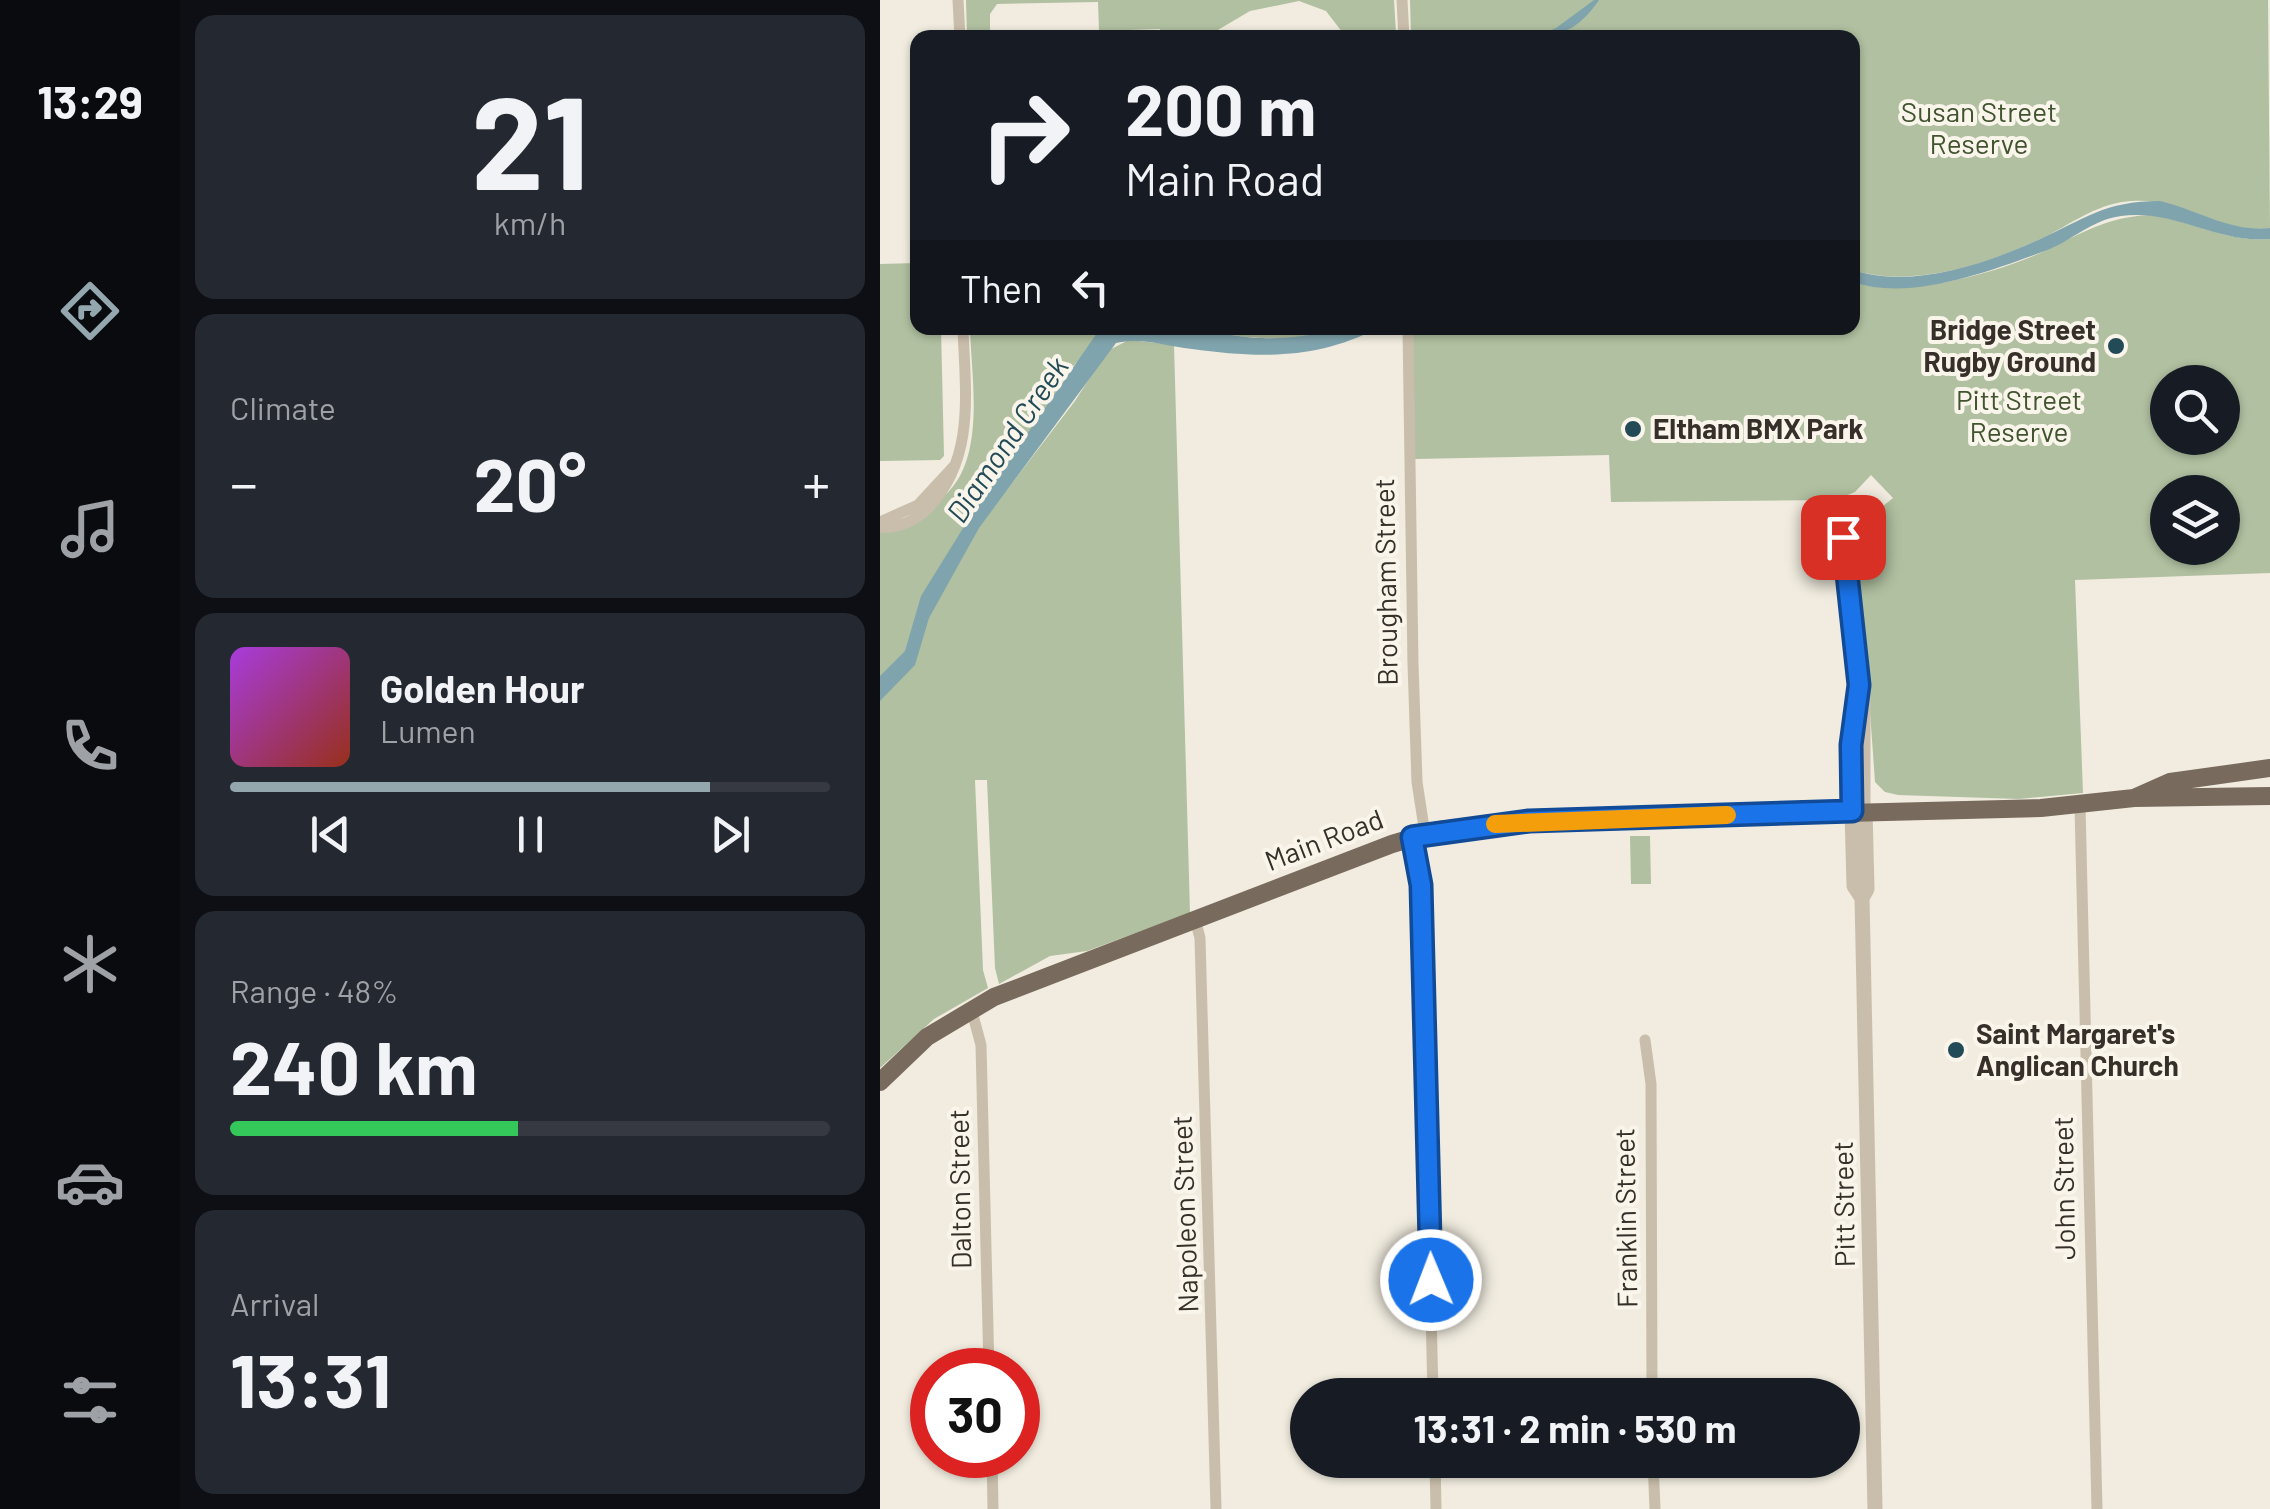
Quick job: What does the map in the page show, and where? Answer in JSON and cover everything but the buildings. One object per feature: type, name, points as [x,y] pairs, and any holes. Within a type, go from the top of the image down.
[{"type":"main road","name":"Main Road","points":[[2134,798],[2170,782],[2270,768]]},
{"type":"main road","name":"Main Road","points":[[880,1082],[927,1037],[971,1008],[1419,836],[1529,821],[2080,806],[2134,798],[2270,796]]},
{"type":"street","points":[[958,0],[960,30]]},
{"type":"street","points":[[1402,0],[1404,30]]},
{"type":"street","points":[[880,524],[920,508],[955,465],[965,426],[964,335]]},
{"type":"street","name":"Brougham Street","points":[[1408,335],[1433,1378]]},
{"type":"street","name":"Pitt Street","points":[[1852,510],[1842,547],[1854,607],[1859,685],[1866,706],[1858,811],[1867,889],[1862,898],[1875,1509]]},
{"type":"street","name":"John Street","points":[[2080,806],[2097,1509]]},
{"type":"street","name":"Napoleon Street","points":[[1195,919],[1200,938],[1210,1171],[1216,1509]]},
{"type":"street","name":"Dalton Street","points":[[971,1008],[981,1045],[989,1348]]},
{"type":"street","name":"Franklin Street","points":[[1645,1040],[1650,1084],[1652,1378]]},
{"type":"street","points":[[993,1478],[994,1509]]},
{"type":"street","points":[[1435,1478],[1436,1509]]},
{"type":"street","points":[[1654,1478],[1656,1509]]},
{"type":"green space","points":[[966,0],[1394,0],[1396,30],[1341,30],[1326,11],[1299,1],[1250,11],[1218,30],[1099,30],[1098,2],[997,4],[990,14],[990,30],[967,30]]},
{"type":"green space","name":"Susan Street Reserve","points":[[1410,0],[2268,0],[2270,228],[2233,226],[2164,203],[2122,202],[1971,266],[1899,277],[1860,272],[1860,30],[1411,30]]},
{"type":"green space","name":"Pitt Street Reserve","points":[[2149,215],[2239,238],[2270,239],[2270,573],[2075,580],[2083,793],[2019,799],[1898,795],[1885,792],[1875,782],[1864,627],[1849,553],[1852,531],[1893,498],[1871,475],[1855,492],[1836,500],[1611,502],[1609,455],[1415,459],[1412,335],[1860,335],[1860,284],[1899,287],[1955,280],[2010,265],[2100,225]]},
{"type":"green space","points":[[910,263],[910,335],[941,335],[944,456],[940,460],[880,461],[880,264]]},
{"type":"green space","points":[[970,335],[1101,335],[1069,371],[1032,432],[982,497],[990,512],[1075,401],[1107,351],[1129,340],[1174,345],[1190,913],[1087,951],[1050,956],[999,984],[995,968],[987,780],[975,780],[983,970],[988,988],[934,1019],[880,1068],[880,532],[891,531],[925,510],[958,480],[971,440],[974,393]]},
{"type":"green space","points":[[1230,335],[1310,335],[1304,336]]},
{"type":"green space","points":[[1630,836],[1650,836],[1651,884],[1631,884]]},
{"type":"water","points":[[1599,0],[1571,28],[1551,30]]},
{"type":"water","points":[[2160,201],[2241,227],[2270,228],[2270,239],[2232,237],[2160,217],[2121,216],[2100,222],[2045,251],[1950,282],[1899,288],[1860,284],[1860,272],[1899,277],[1947,272],[2017,249],[2109,208]]},
{"type":"water","points":[[1096,335],[1362,335],[1310,351],[1264,355],[1145,341],[1116,343],[979,528],[929,618],[915,665],[880,701],[880,676],[905,651],[921,596],[973,512]]},
{"type":"slow traffic","points":[[1495,824],[1727,815]]},
{"type":"place","name":"Bridge Street Rugby Ground","points":[[2116,346]]},
{"type":"place","name":"Eltham BMX Park","points":[[1633,429]]},
{"type":"place","name":"Saint Margaret's Anglican Church","points":[[1956,1050]]},
{"type":"route","points":[[1431,1280],[1421,885],[1412,837],[1439,830],[1529,821],[1852,811],[1851,745],[1855,691],[1859,685],[1854,607],[1842,558],[1843,537]]},
{"type":"water label","name":"Diamond Creek","points":[[1008,440]]}]
